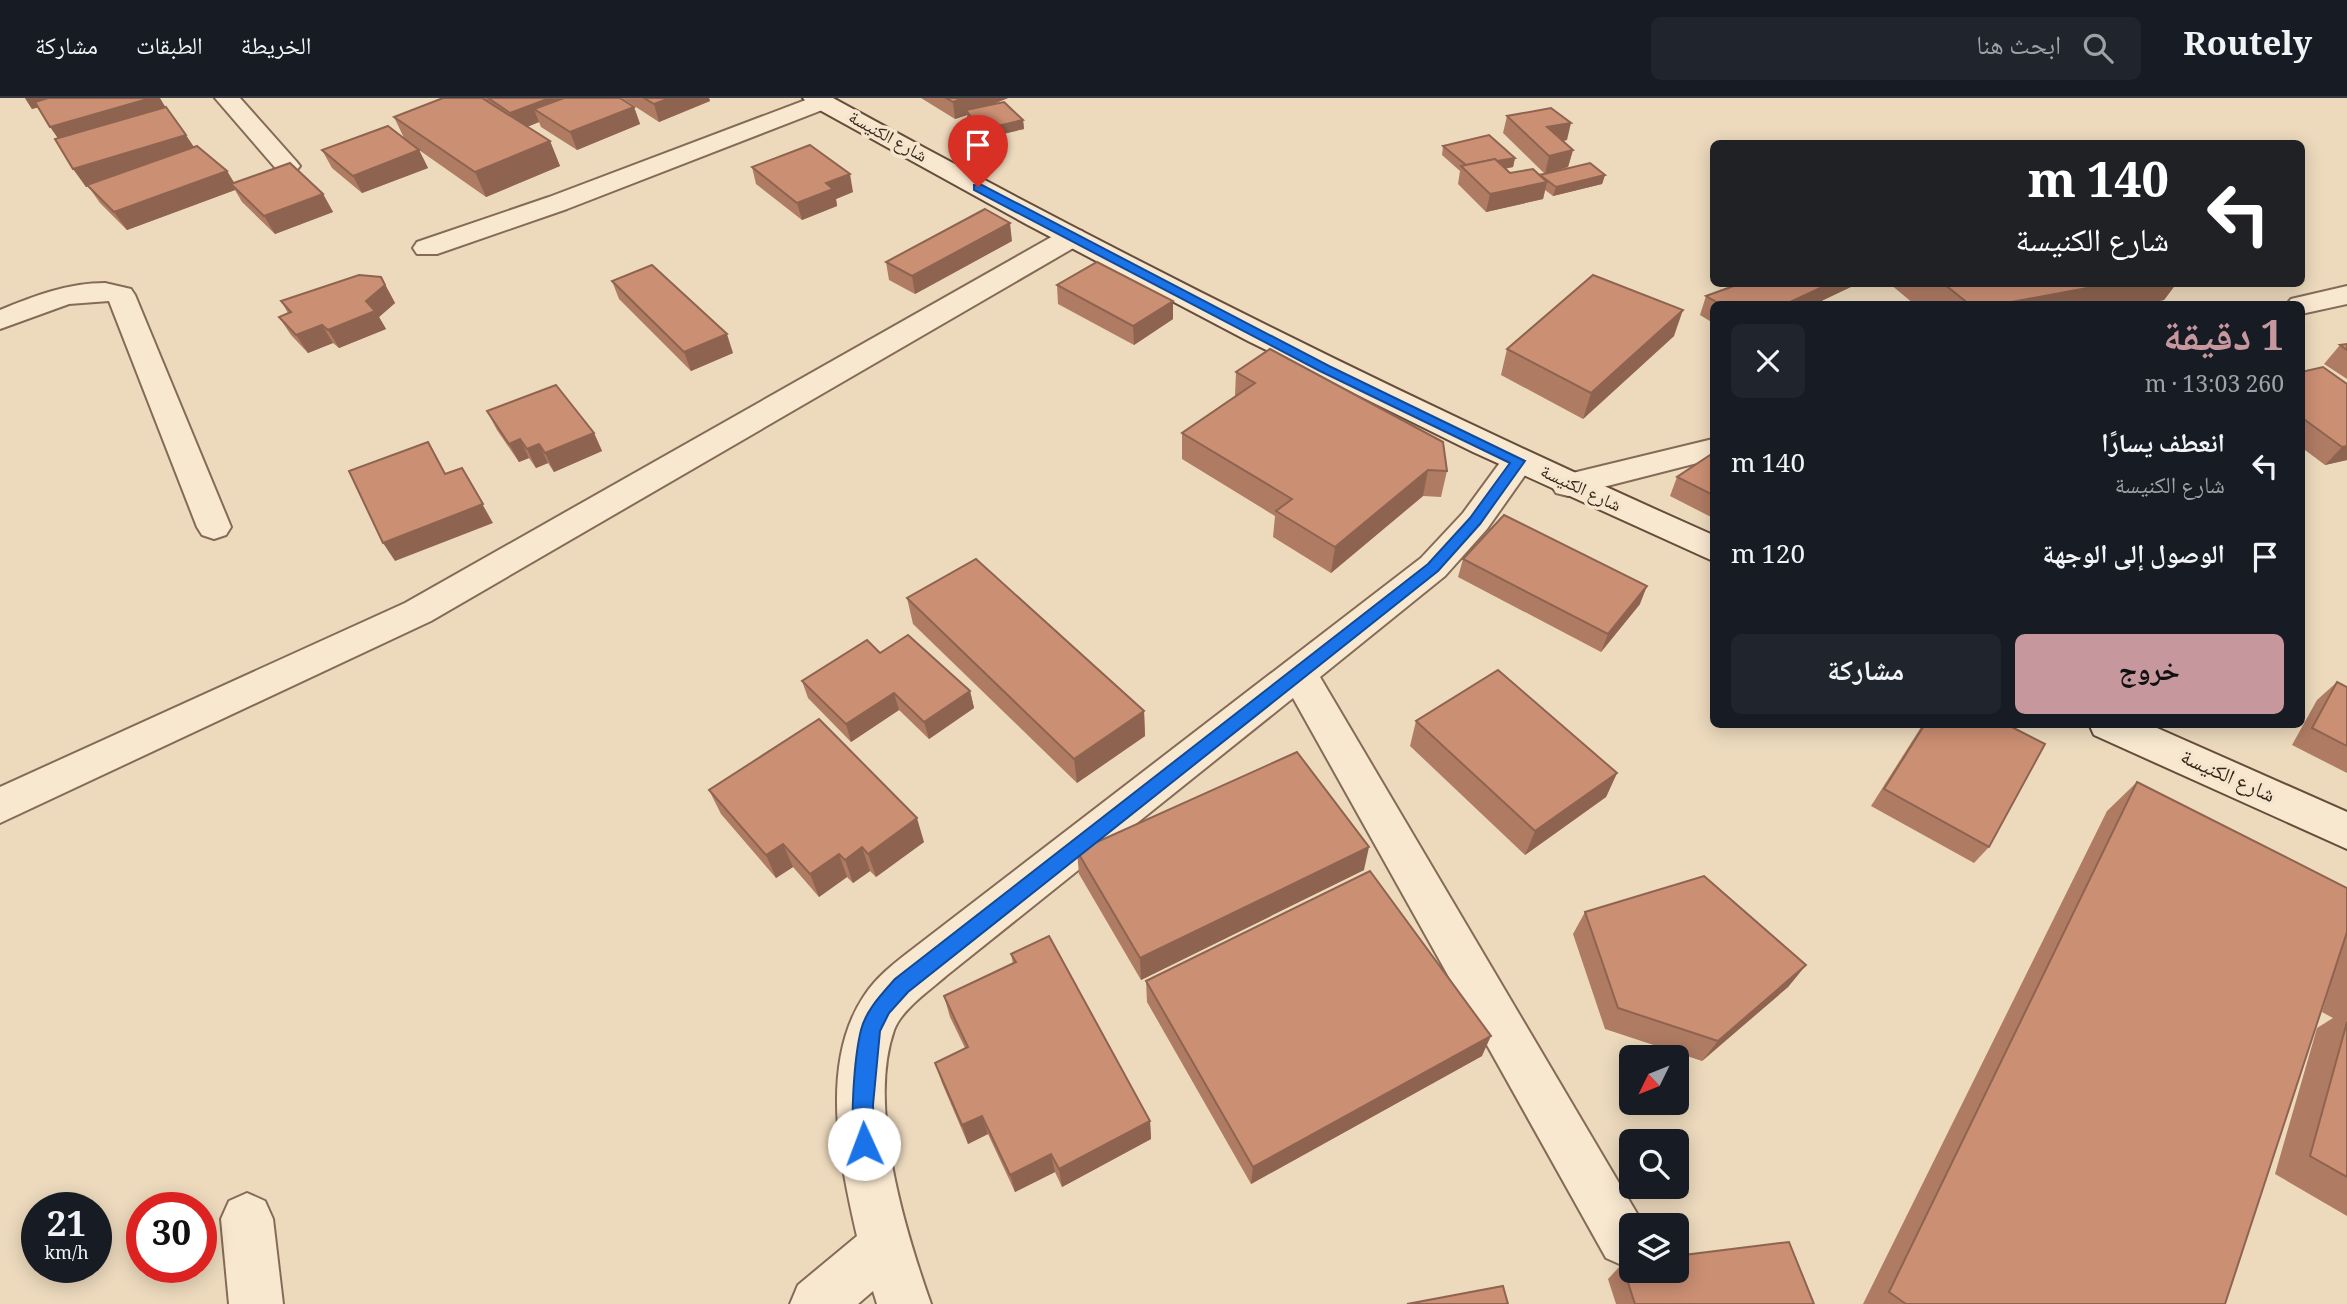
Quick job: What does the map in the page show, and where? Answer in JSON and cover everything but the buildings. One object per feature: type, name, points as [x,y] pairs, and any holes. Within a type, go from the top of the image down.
[{"type":"street","points":[[227,98],[287,166]]},
{"type":"street","points":[[426,248],[558,203],[818,100]]},
{"type":"street","name":"شارع الكنيسة","points":[[818,100],[1325,369],[1568,485],[1710,548]]},
{"type":"street","points":[[0,806],[418,612],[1072,237]]},
{"type":"street","points":[[0,320],[83,291],[101,289],[121,295],[214,527]]},
{"type":"street","points":[[2305,304],[2347,295]]},
{"type":"street","points":[[1568,485],[1710,450]]},
{"type":"street","points":[[904,1304],[884,1248],[864,1144],[863,1105],[871,1030],[883,1007],[930,962],[1433,567],[1475,521],[1518,461]]},
{"type":"street","points":[[1298,673],[1619,1231]]},
{"type":"street","name":"شارع الكنيسة","points":[[2117,728],[2347,831]]},
{"type":"street","points":[[247,1219],[256,1304]]},
{"type":"street","points":[[817,1304],[884,1248]]},
{"type":"route","points":[[864,1144],[865,1068],[871,1030],[883,1007],[902,986],[1433,567],[1475,521],[1518,461],[1325,369],[978,187]]}]
